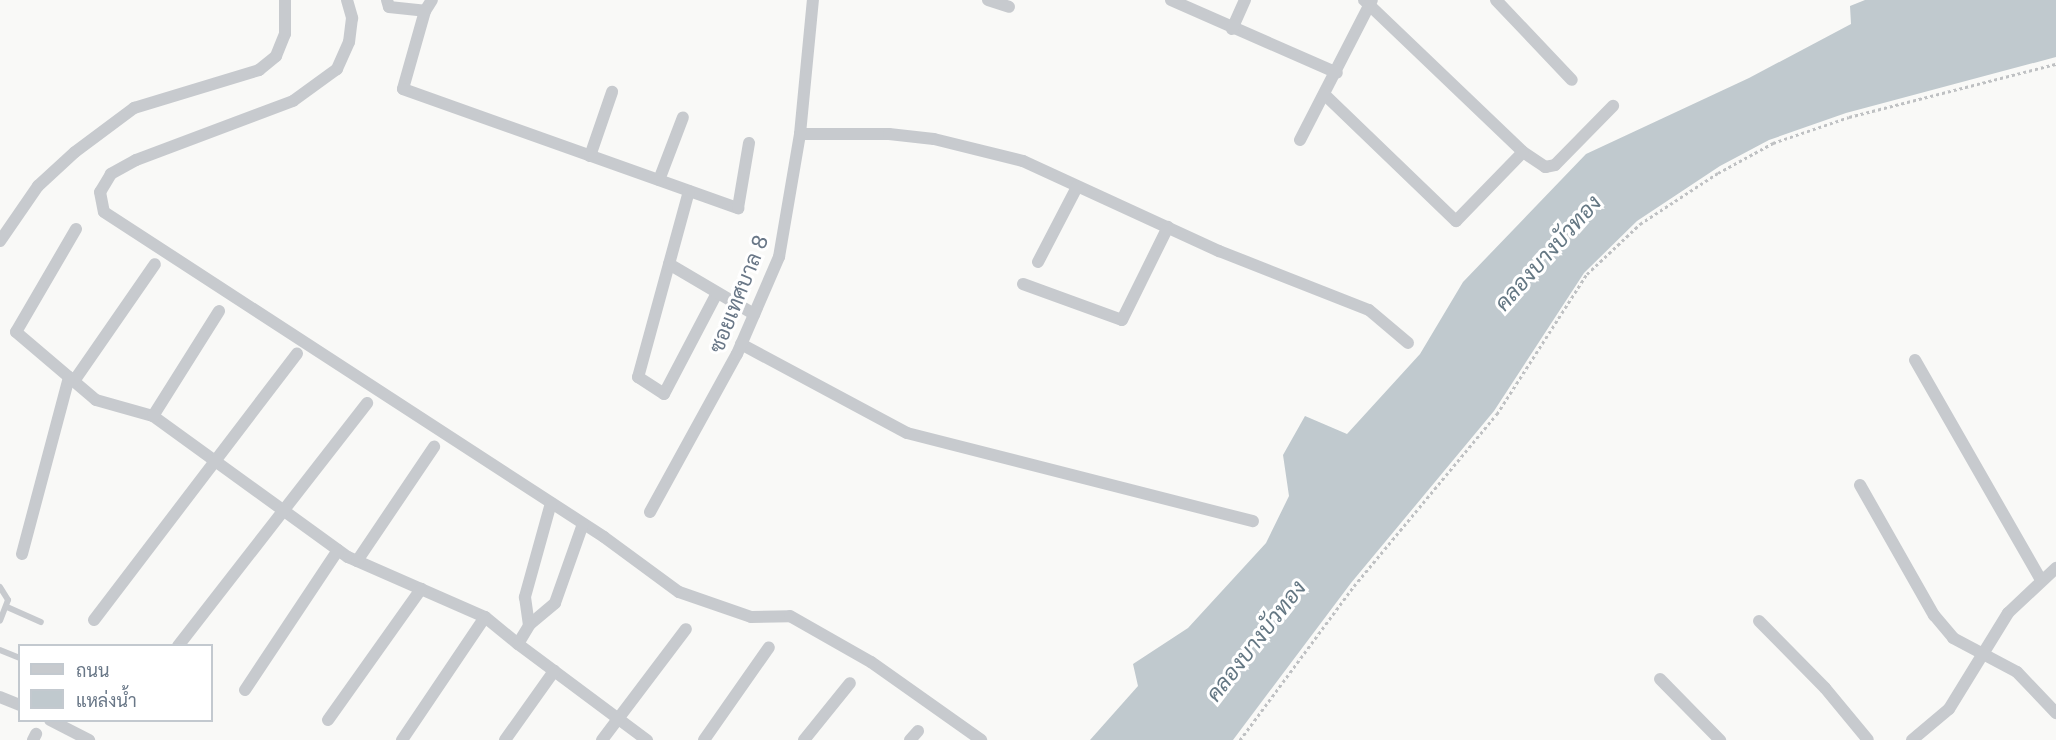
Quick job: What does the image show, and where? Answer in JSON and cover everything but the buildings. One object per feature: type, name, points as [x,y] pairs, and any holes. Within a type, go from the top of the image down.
[{"type":"street","points":[[0,241],[38,186],[75,152],[134,108],[259,70],[276,56],[285,34],[285,0]]},
{"type":"street","points":[[347,0],[352,18],[349,42],[337,69],[293,101],[136,160],[111,174],[100,192],[104,212],[583,524],[679,592],[751,617],[790,616],[871,662],[981,740]]},
{"type":"street","points":[[387,0],[389,7],[429,5],[403,89],[738,208],[749,144]]},
{"type":"street","name":"ซอยเทศบาล 8","points":[[650,512],[741,344],[779,257],[800,134],[813,0]]},
{"type":"street","points":[[988,0],[1009,7]]},
{"type":"street","points":[[1171,0],[1232,29],[1337,73]]},
{"type":"street","points":[[1232,29],[1245,0]]},
{"type":"street","points":[[1496,0],[1572,80]]},
{"type":"street","points":[[1300,140],[1337,73],[1368,1],[1523,152],[1545,167],[1555,165],[1613,106]]},
{"type":"street","points":[[590,156],[612,92]]},
{"type":"street","points":[[1325,95],[1456,222],[1523,152]]},
{"type":"street","points":[[659,180],[683,117]]},
{"type":"street","points":[[800,134],[889,134],[988,149],[1369,310],[1408,343]]},
{"type":"street","points":[[1038,262],[1077,187]]},
{"type":"street","points":[[689,191],[638,377],[664,394],[717,293]]},
{"type":"street","points":[[1023,284],[1122,320],[1168,227]]},
{"type":"street","points":[[76,229],[16,332],[96,400],[153,416],[338,550],[357,561],[485,617],[646,740]]},
{"type":"street","points":[[22,554],[72,379],[155,264]]},
{"type":"street","points":[[669,264],[754,314]]},
{"type":"street","points":[[153,416],[219,311]]},
{"type":"street","points":[[741,344],[907,433],[1253,521]]},
{"type":"street","points":[[94,620],[297,354]]},
{"type":"street","points":[[1916,360],[2041,580]]},
{"type":"street","points":[[179,644],[281,509],[367,403]]},
{"type":"street","points":[[357,561],[434,447]]},
{"type":"street","points":[[1860,485],[1934,615],[1953,638],[2017,672],[2056,713]]},
{"type":"street","points":[[530,624],[525,597],[551,503]]},
{"type":"street","points":[[518,644],[530,624],[555,603],[583,524]]},
{"type":"street","points":[[245,690],[338,550]]},
{"type":"street","points":[[1920,738],[1949,709],[1967,683],[1981,651],[2008,613],[2056,568]]},
{"type":"street","points":[[328,720],[421,589]]},
{"type":"street","points":[[402,740],[485,617]]},
{"type":"street","points":[[1759,621],[1825,688],[1868,740]]},
{"type":"street","points":[[602,740],[686,629]]},
{"type":"street","points":[[704,740],[770,647]]},
{"type":"street","points":[[505,740],[555,671]]},
{"type":"street","points":[[1660,679],[1720,740]]},
{"type":"street","points":[[804,740],[850,683]]},
{"type":"street","points":[[0,698],[18,704]]},
{"type":"street","points":[[54,722],[89,740]]},
{"type":"lane","points":[[0,587],[7,593],[7,607],[0,621]]},
{"type":"lane","points":[[7,607],[41,622]]},
{"type":"lane","points":[[0,650],[18,656]]},
{"type":"path","points":[[1240,740],[1354,586],[1497,414],[1587,274],[1640,224],[1718,173],[1773,143],[1849,117],[2056,64]]},
{"type":"water","name":"คลองบางบัวทอง","points":[[1865,0],[2056,0],[2056,57],[1846,113],[1769,140],[1720,166],[1637,221],[1584,273],[1494,411],[1351,583],[1233,740],[1090,740],[1138,686],[1133,664],[1188,628],[1266,543],[1289,496],[1283,455],[1305,416],[1347,434],[1420,354],[1463,282],[1586,154],[1749,78],[1851,24],[1850,6]]}]
